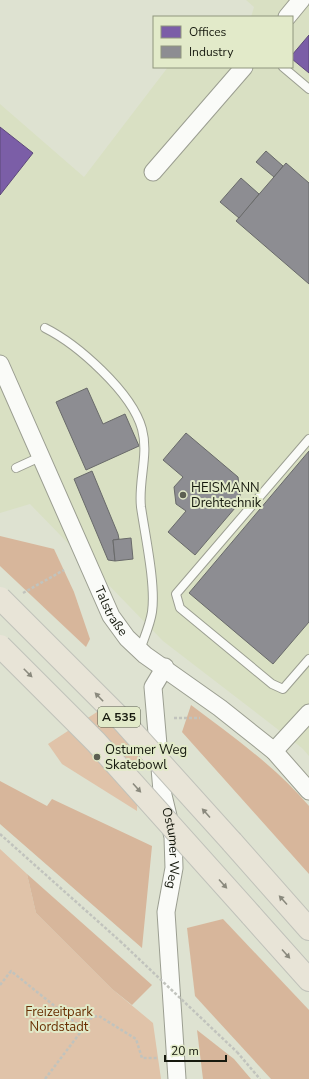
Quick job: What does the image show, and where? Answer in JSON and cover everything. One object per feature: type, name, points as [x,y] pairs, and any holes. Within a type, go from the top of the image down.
[{"type":"highway","name":"A 535","points":[[10,597],[309,929]]},
{"type":"highway","name":"A 535","points":[[0,646],[96,742],[309,980]]},
{"type":"street","points":[[288,16],[301,0]]},
{"type":"street","points":[[153,172],[243,68]]},
{"type":"street","name":"Talstraße","points":[[0,364],[111,616],[127,638],[140,650],[274,751],[309,791]]},
{"type":"street","name":"Ostumer Weg","points":[[164,668],[153,687],[162,791],[172,837],[174,868],[166,912],[177,1079]]},
{"type":"street","points":[[274,751],[309,713]]},
{"type":"lane","points":[[284,68],[309,89]]},
{"type":"lane","points":[[45,328],[62,337],[108,376],[127,400],[142,428],[145,463],[140,494],[151,586],[152,612],[140,650]]},
{"type":"lane","points":[[309,439],[176,594],[180,608],[272,684],[283,690],[309,658]]},
{"type":"lane","points":[[16,468],[40,456]]},
{"type":"path","points":[[10,597],[64,570]]},
{"type":"path","points":[[0,834],[120,941],[237,1052],[260,1079]]},
{"type":"path","points":[[0,985],[11,971],[82,1028]]},
{"type":"path","points":[[45,1079],[82,1028],[92,1017],[99,1016],[136,1039],[142,1058],[176,1057]]},
{"type":"shaded area","points":[[246,0],[309,0],[309,756],[302,748],[163,641],[30,504],[0,513],[0,104],[84,177],[167,68],[293,68],[293,16],[251,16],[254,7]]},
{"type":"shaded area","points":[[0,536],[54,549],[74,592],[90,639],[86,647],[0,566]]},
{"type":"shaded area","points":[[191,705],[268,765],[296,791],[309,806],[309,874],[182,732]]},
{"type":"shaded area","points":[[0,781],[47,806],[52,799],[152,846],[142,948],[0,824]]},
{"type":"shaded area","points":[[27,874],[152,985],[132,1005],[112,989],[36,913]]},
{"type":"shaded area","points":[[223,919],[309,1010],[309,1079],[271,1079],[195,996],[187,928]]},
{"type":"shaded area","points":[[197,1030],[234,1059],[251,1079],[203,1079]]},
{"type":"green space","name":"Ostumer Weg Skatebowl","points":[[100,710],[138,750],[137,811],[62,764],[48,744]]},
{"type":"green space","name":"Freizeitpark Nordstadt","points":[[0,849],[27,874],[36,913],[112,989],[153,1023],[161,1079],[0,1079]]},
{"type":"building: Offices","points":[[309,35],[309,73],[293,60],[293,54]]},
{"type":"building: Offices","points":[[0,127],[33,153],[0,195]]},
{"type":"building: Industry","points":[[266,151],[283,166],[274,177],[256,162]]},
{"type":"building: Industry","points":[[286,163],[309,183],[309,284],[236,221]]},
{"type":"building: Industry","points":[[241,178],[259,194],[239,218],[220,202]]},
{"type":"building: Industry","points":[[87,388],[103,424],[125,414],[139,446],[86,470],[56,402]]},
{"type":"building: Industry","points":[[186,433],[238,477],[241,501],[195,555],[168,532],[186,511],[176,504],[174,487],[183,477],[163,460]]},
{"type":"building: Industry","points":[[309,451],[309,622],[273,664],[189,593]]},
{"type":"building: Industry","points":[[92,471],[118,534],[119,539],[113,540],[115,561],[108,560],[74,479]]},
{"type":"building: Industry","points":[[131,538],[133,559],[115,561],[113,540]]},
{"type":"place","name":"HEISMANN Drehtechnik","points":[[183,495]]},
{"type":"place","name":"Ostumer Weg Skatebowl","points":[[97,757]]}]
